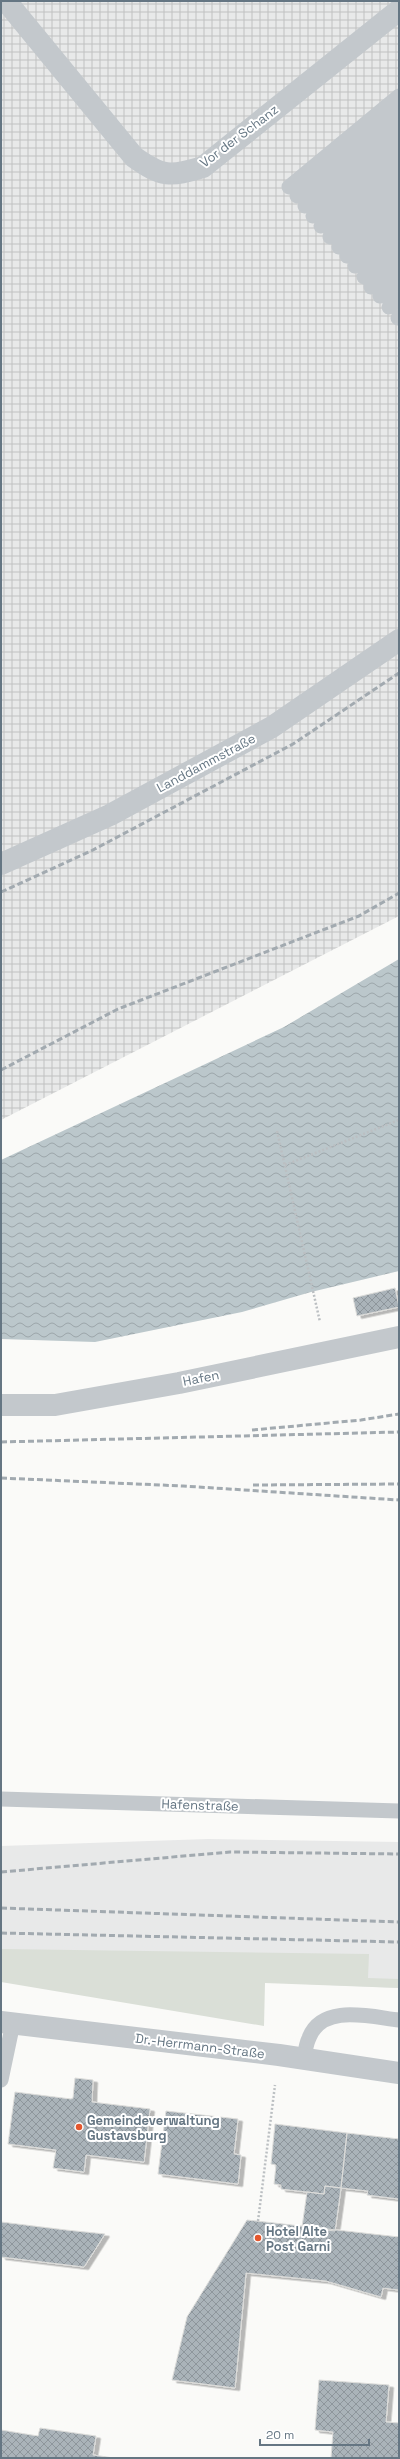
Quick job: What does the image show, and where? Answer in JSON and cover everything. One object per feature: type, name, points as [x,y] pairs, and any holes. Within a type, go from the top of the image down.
[{"type":"street","name":"Vor der Schanz","points":[[6,1],[134,157],[154,172],[180,174],[203,166],[399,10]]},
{"type":"street","name":"Landdammstraße","points":[[1,864],[110,815],[272,727],[399,640]]},
{"type":"street","name":"Hafen","points":[[1,1405],[55,1405],[179,1383],[399,1337]]},
{"type":"street","name":"Dr.-Herrmann-Straße","points":[[7,2022],[304,2059],[399,2073]]},
{"type":"lane","points":[[350,259],[399,96]]},
{"type":"lane","points":[[350,259],[399,112]]},
{"type":"lane","points":[[350,259],[399,130]]},
{"type":"lane","points":[[350,259],[399,147]]},
{"type":"lane","points":[[350,259],[399,164]]},
{"type":"lane","points":[[350,259],[399,180]]},
{"type":"lane","points":[[350,259],[399,198]]},
{"type":"lane","points":[[350,259],[399,214]]},
{"type":"lane","points":[[350,259],[399,231]]},
{"type":"lane","points":[[350,259],[399,248]]},
{"type":"lane","points":[[350,259],[399,264]]},
{"type":"lane","points":[[350,259],[399,281]]},
{"type":"lane","name":"Hafenstraße","points":[[1,1798],[399,1810]]},
{"type":"lane","points":[[304,2059],[309,2037],[316,2026],[326,2018],[342,2014],[399,2020]]},
{"type":"lane","points":[[1,2080],[7,2022]]},
{"type":"path","points":[[285,1165],[399,1120]]},
{"type":"path","points":[[276,1131],[285,1165],[312,1292],[327,1351]]},
{"type":"path","points":[[258,2222],[279,2056]]},
{"type":"shaded area","points":[[1,1],[399,1],[399,916],[1,1120]]},
{"type":"shaded area","points":[[208,1839],[399,1842],[399,1988],[1,1971],[1,1846]]},
{"type":"shaded area","points":[[1,1949],[369,1954],[368,1978],[399,1979],[399,1988],[265,1983],[264,2026],[1,1982]]},
{"type":"water","points":[[399,959],[399,1271],[311,1292],[242,1312],[95,1342],[1,1339],[1,1160],[284,1027]]},
{"type":"building","points":[[395,1288],[399,1307],[357,1316],[353,1298]]},
{"type":"building","name":"Gemeindeverwaltung Gustavsburg","points":[[75,2078],[93,2080],[92,2102],[150,2109],[144,2162],[86,2155],[84,2172],[53,2168],[56,2150],[8,2144],[15,2092],[71,2099],[73,2098]]},
{"type":"building","points":[[166,2111],[238,2119],[234,2154],[241,2155],[238,2184],[158,2174]]},
{"type":"building","points":[[275,2124],[347,2133],[341,2188],[325,2186],[324,2194],[281,2189],[281,2185],[274,2184],[276,2165],[271,2164]]},
{"type":"building","points":[[347,2133],[399,2139],[399,2199],[367,2195],[368,2191],[341,2188]]},
{"type":"building","points":[[325,2186],[341,2188],[335,2231],[302,2227],[307,2192],[324,2194]]},
{"type":"building","points":[[247,2220],[399,2237],[399,2290],[383,2288],[381,2297],[326,2281],[246,2273],[235,2388],[172,2380],[187,2317]]},
{"type":"building","points":[[1,2222],[105,2234],[84,2267],[1,2257]]},
{"type":"building","points":[[319,2380],[389,2385],[386,2422],[399,2423],[399,2458],[331,2458],[333,2432],[315,2430]]},
{"type":"building","points":[[40,2428],[96,2436],[93,2455],[114,2458],[1,2458],[1,2430],[38,2436]]},
{"type":"railway","points":[[1,892],[91,851],[293,744],[399,673]]},
{"type":"railway","points":[[1,1070],[118,1009],[359,916],[399,893]]},
{"type":"railway","points":[[252,1430],[361,1420],[399,1414]]},
{"type":"railway","points":[[1,1442],[399,1432]]},
{"type":"railway","points":[[1,1478],[183,1486],[399,1500]]},
{"type":"railway","points":[[253,1485],[399,1484]]},
{"type":"railway","points":[[1,1872],[230,1852],[399,1854]]},
{"type":"railway","points":[[1,1908],[399,1922]]},
{"type":"railway","points":[[1,1933],[399,1942]]},
{"type":"place","name":"Gemeindeverwaltung Gustavsburg","points":[[79,2127]]},
{"type":"place","name":"Hotel Alte Post Garni","points":[[258,2238]]}]
